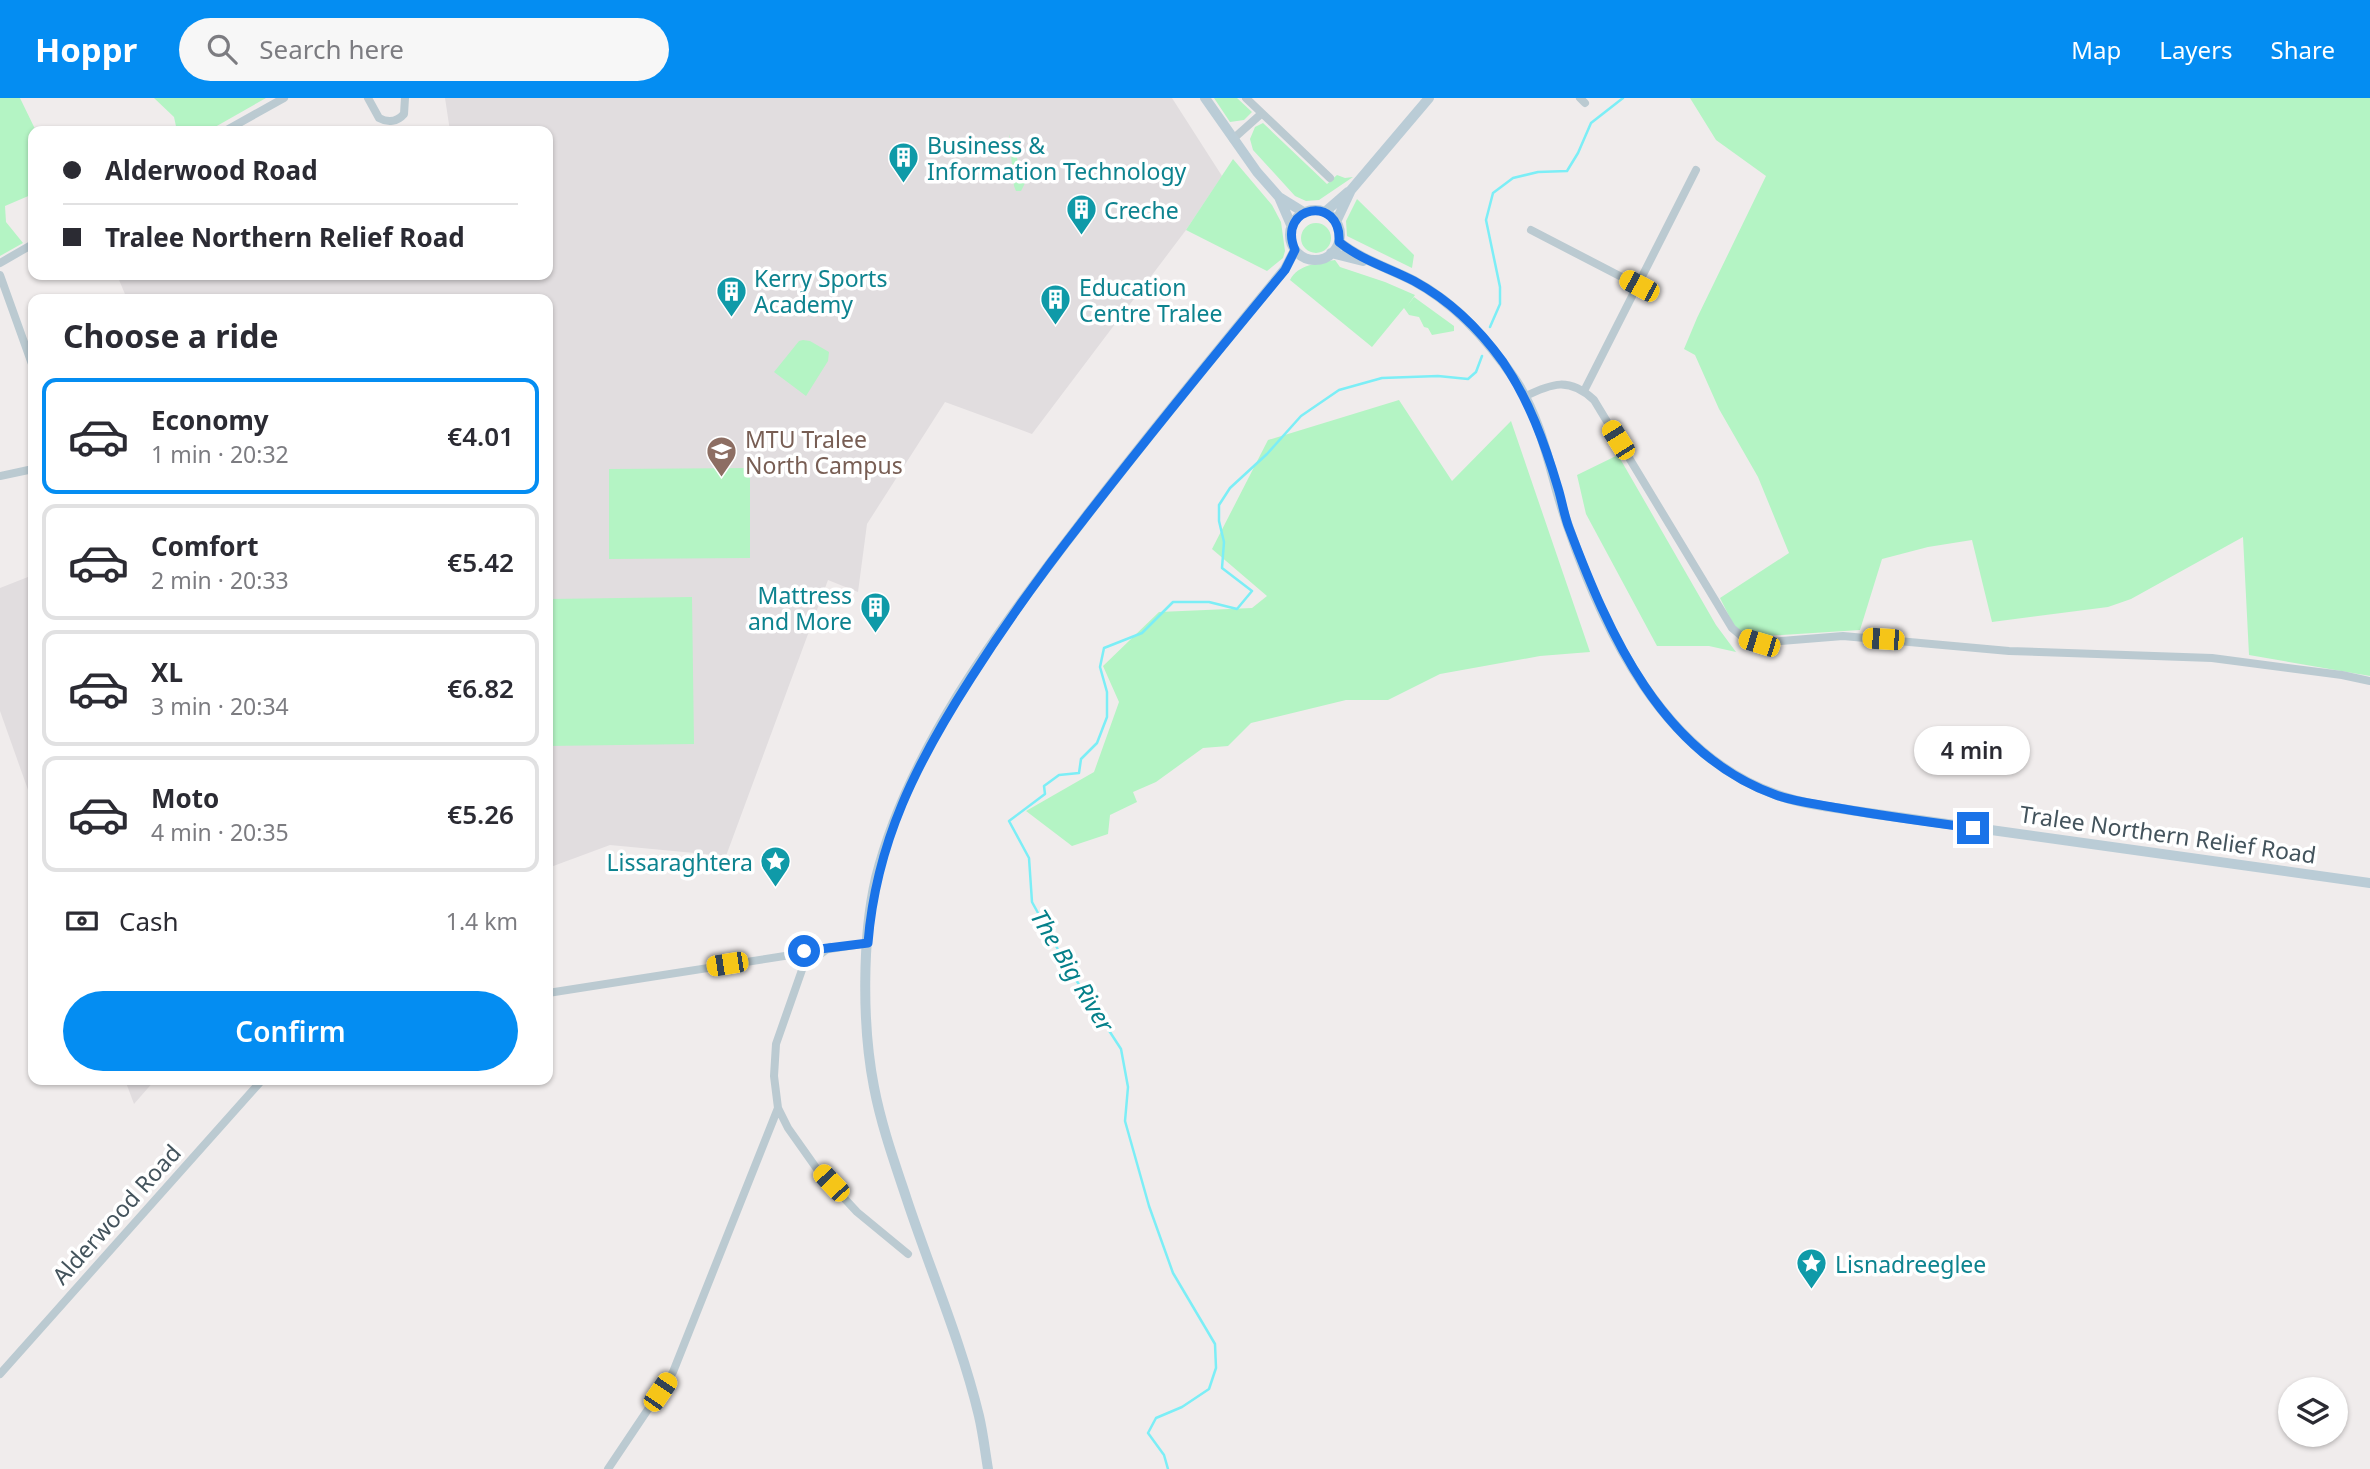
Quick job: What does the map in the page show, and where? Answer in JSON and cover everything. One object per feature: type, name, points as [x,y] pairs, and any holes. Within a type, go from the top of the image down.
[{"type":"main road","points":[[1205,98],[1233,139],[1279,197],[1292,227],[1291,240],[1295,250],[1307,259]]},
{"type":"main road","points":[[1325,212],[1351,190],[1429,98]]},
{"type":"main road","points":[[1336,222],[1351,190]]},
{"type":"main road","points":[[1279,197],[1305,213],[1325,212],[1336,222],[1339,231],[1339,242],[1323,259],[1307,259],[1285,270]]},
{"type":"main road","points":[[1292,227],[1305,213]]},
{"type":"main road","name":"Tralee Northern Relief Road","points":[[1339,242],[1416,282],[1458,312],[1483,337],[1502,362],[1524,397],[1548,457],[1572,537],[1606,619],[1631,664],[1668,719],[1702,754],[1729,772],[1759,788],[1784,797],[1868,813],[2370,883]]},
{"type":"main road","points":[[988,1469],[978,1415],[893,1158],[874,1089],[867,1015],[868,943],[877,876],[911,780],[932,741],[1024,597],[1164,416],[1285,270],[1295,250]]},
{"type":"main road","name":"Tralee Northern Relief Road","points":[[1331,253],[1373,262]]},
{"type":"street","points":[[234,126],[284,98]]},
{"type":"street","points":[[368,98],[379,118],[390,122],[404,114],[404,98]]},
{"type":"street","points":[[1246,98],[1330,178]]},
{"type":"street","points":[[1233,139],[1261,114]]},
{"type":"street","points":[[1584,391],[1696,170]]},
{"type":"street","points":[[1531,230],[1639,286]]},
{"type":"street","points":[[0,263],[28,247]]},
{"type":"street","points":[[0,275],[28,353]]},
{"type":"street","points":[[1524,397],[1550,385],[1559,384],[1584,391],[1594,400],[1732,628],[1745,639],[1759,643],[1843,636],[2009,651],[2212,658],[2370,681]]},
{"type":"street","points":[[0,476],[28,470]]},
{"type":"street","points":[[553,992],[868,943]]},
{"type":"street","points":[[830,947],[803,967],[776,1044],[774,1076],[778,1108],[788,1128],[817,1169],[857,1212],[908,1254]]},
{"type":"street","name":"Alderwood Road","points":[[0,1374],[258,1085]]},
{"type":"street","points":[[608,1469],[673,1372],[778,1108]]},
{"type":"shaded area","name":"MTU Tralee North Campus","points":[[445,98],[1172,98],[1222,176],[1186,230],[1032,434],[945,402],[867,524],[858,592],[828,580],[726,856],[610,845],[553,866],[553,294],[125,294],[119,280],[553,280],[553,126],[449,126]]},
{"type":"shaded area","points":[[28,577],[28,790],[0,711],[0,588]]},
{"type":"shaded area","points":[[127,1085],[151,1085],[134,1104]]},
{"type":"green space","points":[[0,98],[20,98],[34,126],[28,126],[28,196],[5,206],[6,222],[23,243],[0,256]]},
{"type":"green space","points":[[154,98],[266,98],[217,126],[176,126],[174,117]]},
{"type":"green space","points":[[1214,98],[1237,98],[1252,112],[1244,120],[1230,122]]},
{"type":"green space","points":[[1690,98],[2370,98],[2370,676],[2249,655],[2243,537],[2131,599],[2108,607],[1992,622],[1972,540],[1928,547],[1882,559],[1860,630],[1748,637],[1734,626],[1720,598],[1789,553],[1758,477],[1719,409],[1695,355],[1684,349],[1766,176],[1716,140]]},
{"type":"green space","points":[[1263,123],[1327,184],[1337,175],[1353,177],[1319,200],[1306,201],[1295,196],[1253,150],[1250,139],[1255,127]]},
{"type":"green space","points":[[1009,134],[1025,183],[1021,191],[1016,191],[1014,186]]},
{"type":"green space","points":[[1233,159],[1272,205],[1281,222],[1285,251],[1283,258],[1267,271],[1186,230]]},
{"type":"green space","points":[[1357,199],[1414,255],[1412,268],[1347,236],[1346,221]]},
{"type":"green space","points":[[1316,223],[1322,224],[1330,232],[1330,244],[1322,252],[1316,253],[1310,252],[1302,244],[1301,238],[1302,232],[1310,224]]},
{"type":"green space","points":[[1335,260],[1340,267],[1415,295],[1407,306],[1414,297],[1454,326],[1454,331],[1432,335],[1419,317],[1409,315],[1404,308],[1372,347],[1290,280],[1304,267]]},
{"type":"green space","points":[[803,340],[829,352],[828,361],[806,396],[774,372],[799,341]]},
{"type":"green space","points":[[1399,400],[1452,481],[1511,421],[1590,652],[1540,656],[1440,674],[1388,700],[1346,700],[1251,723],[1228,746],[1203,748],[1156,782],[1133,792],[1137,802],[1110,815],[1108,834],[1072,846],[1026,811],[1094,772],[1119,702],[1103,666],[1159,612],[1252,608],[1267,596],[1212,549],[1268,440]]},
{"type":"green space","points":[[1618,455],[1716,625],[1736,652],[1709,646],[1657,646],[1586,514],[1577,475]]},
{"type":"green space","points":[[750,468],[750,558],[609,559],[609,469]]},
{"type":"green space","points":[[692,597],[694,744],[553,746],[553,599]]},
{"type":"waterway","name":"The Big River","points":[[1490,327],[1500,304],[1500,287],[1486,220],[1493,193],[1513,178],[1538,172],[1567,171],[1591,123],[1623,98]]},
{"type":"waterway","name":"The Big River","points":[[1168,1469],[1164,1455],[1148,1433],[1156,1418],[1182,1407],[1209,1389],[1216,1368],[1215,1344],[1173,1273],[1149,1206],[1125,1121],[1128,1087],[1121,1049],[1067,966],[1032,902],[1029,858],[1009,821],[1045,794],[1044,786],[1059,775],[1079,773],[1081,759],[1097,743],[1107,717],[1107,692],[1100,667],[1104,648],[1142,633],[1173,602],[1209,602],[1237,609],[1252,591],[1222,568],[1224,542],[1219,521],[1219,505],[1230,488],[1267,454],[1301,416],[1339,390],[1382,378],[1438,376],[1468,379],[1476,372],[1482,356]]},
{"type":"place","name":"Business & Information Technology","points":[[904,185]]},
{"type":"place","name":"Creche","points":[[1081,237]]},
{"type":"place","name":"Kerry Sports Academy","points":[[731,318]]},
{"type":"place","name":"Education Centre Tralee","points":[[1056,327]]},
{"type":"place","name":"MTU Tralee North Campus","points":[[722,479]]},
{"type":"place","name":"Mattress and More","points":[[875,635]]},
{"type":"place","name":"Lissaraghtera","points":[[776,889]]},
{"type":"place","name":"Lisnadreeglee","points":[[1812,1291]]},
{"type":"route","points":[[804,951],[868,943],[873,895],[881,862],[911,780],[932,741],[1024,597],[1164,416],[1285,270],[1295,250],[1290,235],[1292,227],[1298,218],[1312,211],[1325,212],[1332,217],[1339,231],[1339,242],[1344,246],[1416,282],[1458,312],[1483,337],[1517,383],[1548,457],[1568,525],[1606,619],[1648,690],[1668,719],[1689,742],[1729,772],[1759,788],[1794,800],[1973,828]]}]
